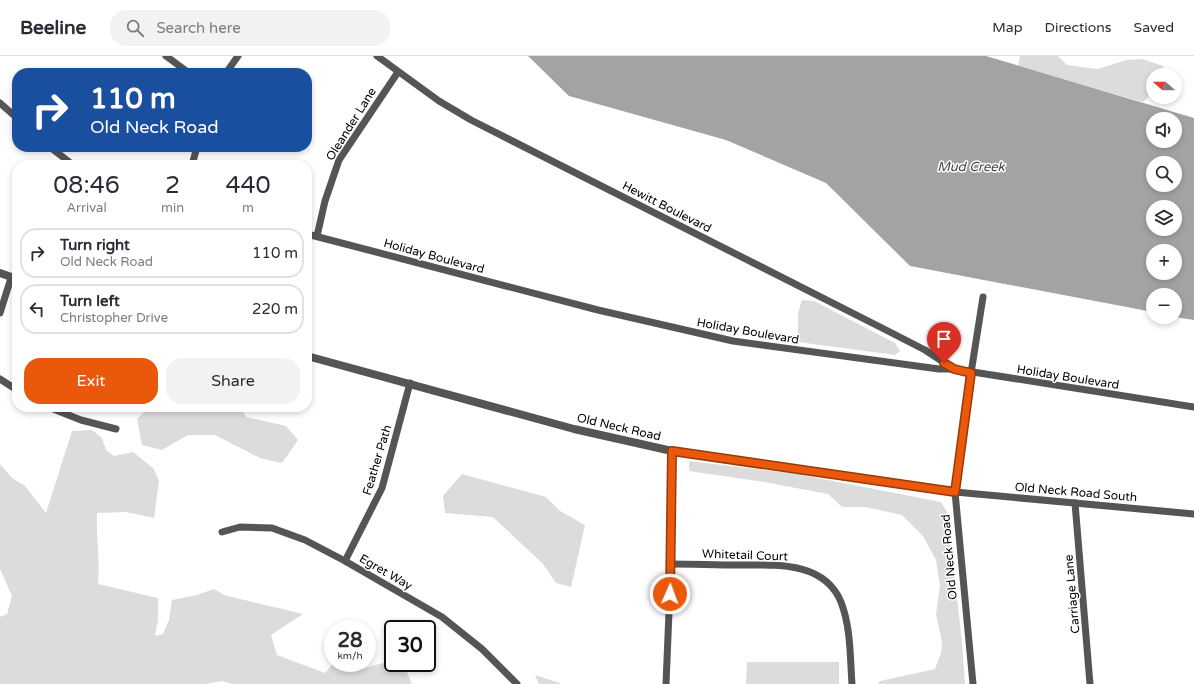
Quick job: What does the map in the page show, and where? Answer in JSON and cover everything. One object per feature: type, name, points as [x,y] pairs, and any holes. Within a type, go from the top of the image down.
[{"type":"street","points":[[166,56],[182,68]]},
{"type":"street","points":[[230,68],[238,56]]},
{"type":"street","name":"Hewitt Boulevard","points":[[377,56],[398,72],[471,120],[891,332],[925,350],[954,369]]},
{"type":"street","name":"Oleander Lane","points":[[317,236],[325,201],[339,160],[398,72]]},
{"type":"street","points":[[0,103],[12,114]]},
{"type":"street","points":[[56,152],[67,160]]},
{"type":"street","name":"Holiday Boulevard","points":[[312,235],[598,310],[733,341],[939,369],[954,369],[971,373],[1194,407]]},
{"type":"street","points":[[0,273],[12,277]]},
{"type":"street","points":[[0,314],[12,283]]},
{"type":"street","points":[[955,492],[971,373],[984,297]]},
{"type":"street","name":"Old Neck Road","points":[[312,357],[574,429],[672,451],[955,492],[973,684]]},
{"type":"street","points":[[0,379],[12,387]]},
{"type":"street","name":"Feather Path","points":[[345,561],[382,488],[410,383]]},
{"type":"street","points":[[61,412],[81,420],[116,429]]},
{"type":"street","points":[[666,684],[671,564],[672,451]]},
{"type":"street","name":"Old Neck Road South","points":[[955,492],[1194,514]]},
{"type":"street","name":"Carriage Lane","points":[[1075,503],[1090,684]]},
{"type":"street","name":"Egret Way","points":[[222,532],[240,527],[272,528],[305,540],[345,561],[442,617],[482,649],[517,684]]},
{"type":"street","name":"Whitetail Court","points":[[671,564],[791,566],[814,574],[826,582],[841,601],[848,626],[852,684]]},
{"type":"shaded area","points":[[1020,56],[1058,56],[1067,65],[1098,69],[1126,60],[1142,59],[1163,66],[1163,68],[1146,68],[1146,99],[1143,102],[1018,66]]},
{"type":"shaded area","points":[[802,300],[814,301],[895,343],[900,351],[895,355],[798,342],[798,313]]},
{"type":"shaded area","points":[[144,412],[243,412],[246,417],[286,426],[298,440],[282,463],[260,458],[215,435],[188,435],[162,450],[142,445],[137,419]]},
{"type":"shaded area","points":[[92,430],[102,438],[106,450],[114,456],[133,452],[154,469],[159,481],[154,518],[126,512],[97,513],[99,566],[98,584],[158,598],[158,620],[155,636],[163,634],[169,620],[172,600],[197,595],[214,589],[224,595],[303,614],[271,635],[277,655],[325,673],[376,672],[376,665],[383,663],[384,672],[407,672],[412,684],[232,684],[222,681],[205,684],[0,684],[0,617],[7,614],[12,596],[0,569],[0,464],[12,478],[25,486],[46,513],[72,431]]},
{"type":"shaded area","points":[[689,461],[797,474],[941,502],[947,512],[962,642],[965,684],[878,684],[880,681],[935,669],[941,653],[942,642],[936,614],[940,586],[936,560],[923,536],[902,515],[865,507],[842,507],[828,494],[764,482],[689,471]]},
{"type":"shaded area","points":[[462,474],[546,497],[560,511],[585,525],[571,587],[556,583],[543,564],[493,517],[445,513],[443,496]]},
{"type":"shaded area","points":[[747,662],[839,662],[839,684],[746,684]]},
{"type":"shaded area","points":[[535,675],[560,683],[560,684],[539,684]]},
{"type":"water","name":"Mud Creek","points":[[528,56],[986,56],[1174,112],[1146,112],[1146,148],[1182,148],[1182,114],[1194,118],[1194,320],[1182,318],[1182,288],[1146,288],[1146,311],[910,266],[826,183],[726,140],[569,96]]},
{"type":"route","points":[[670,594],[672,451],[955,492],[971,373],[954,369],[944,363]]}]
